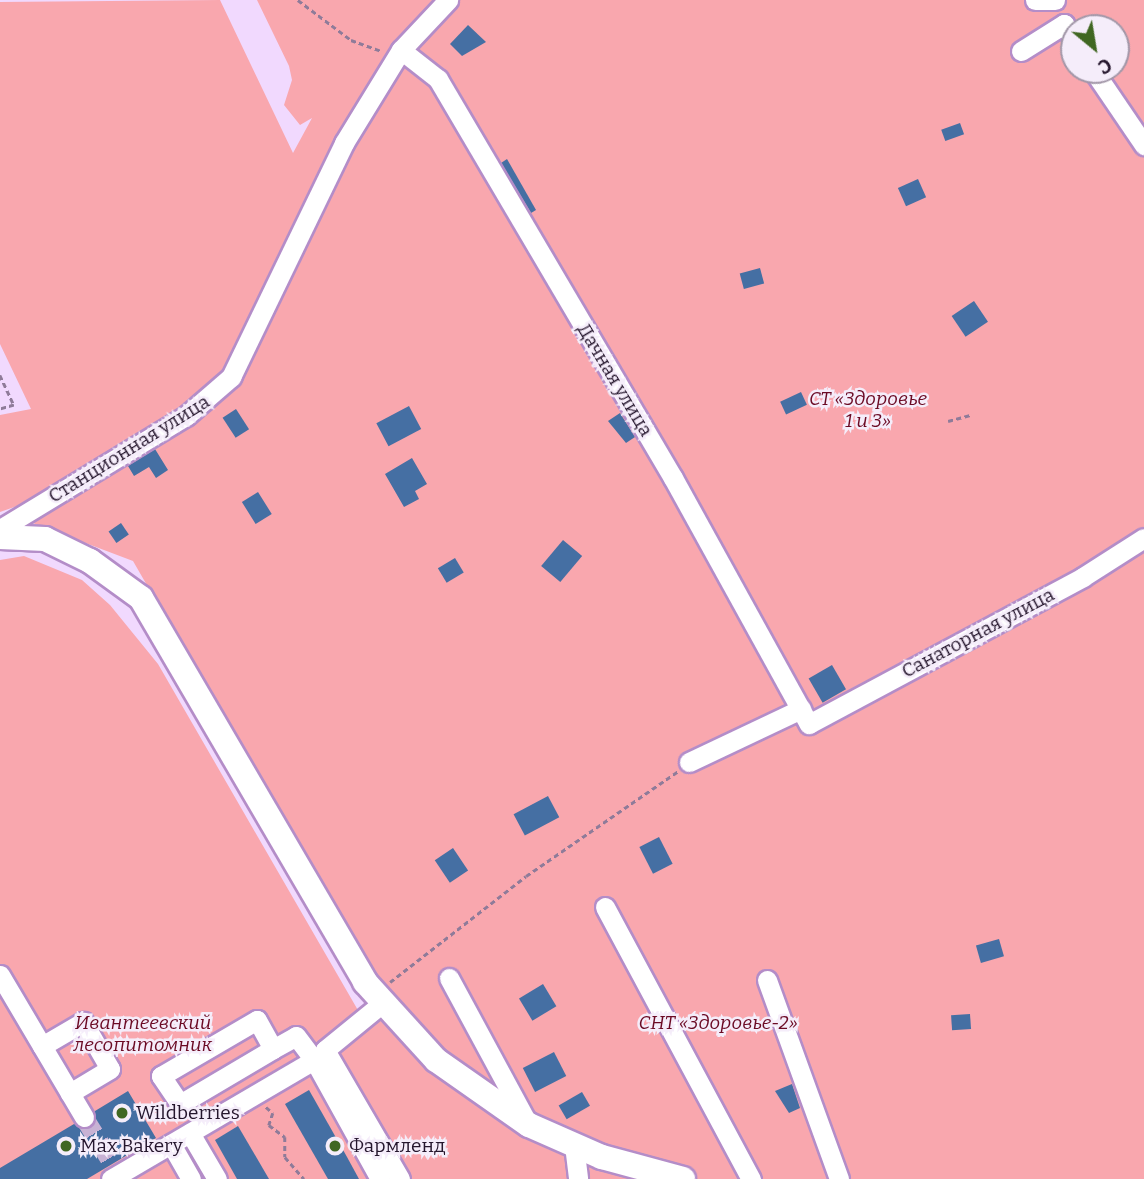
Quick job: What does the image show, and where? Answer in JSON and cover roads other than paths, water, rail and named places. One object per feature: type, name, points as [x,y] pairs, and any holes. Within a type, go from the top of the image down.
[{"type":"main road","points":[[0,537],[45,539],[90,561],[141,597],[380,1004],[436,1060],[529,1125],[574,1145],[683,1179]]},
{"type":"street","points":[[401,50],[448,0]]},
{"type":"street","points":[[1035,0],[1055,0]]},
{"type":"street","points":[[1021,51],[1060,27]]},
{"type":"street","name":"Станционная улица","points":[[0,529],[215,396],[263,318],[344,143],[401,50]]},
{"type":"street","name":"Дачная улица","points":[[401,50],[438,79],[673,478],[805,717]]},
{"type":"street","points":[[1103,84],[1144,145]]},
{"type":"street","name":"Санаторная улица","points":[[689,762],[805,717],[1083,577],[1144,538]]},
{"type":"street","points":[[605,907],[751,1179]]},
{"type":"street","points":[[0,975],[84,1118]]},
{"type":"street","points":[[449,978],[529,1125]]},
{"type":"street","points":[[766,980],[839,1179]]},
{"type":"street","points":[[380,1004],[324,1050],[400,1179]]},
{"type":"street","points":[[273,1049],[257,1020],[161,1076],[180,1104],[296,1036],[314,1060],[380,1179]]},
{"type":"street","points":[[42,1046],[83,1022],[110,1069],[70,1093]]},
{"type":"street","points":[[114,1172],[171,1144],[314,1060]]},
{"type":"street","points":[[190,1133],[216,1179]]},
{"type":"street","points":[[171,1144],[191,1179]]},
{"type":"street","points":[[574,1145],[578,1179]]},
{"type":"tunnel","points":[[84,1117],[113,1164]]},
{"type":"place","name":"Wildberries","points":[[122,1113]]},
{"type":"place","name":"Max Bakery","points":[[66,1146]]},
{"type":"place","name":"Фармленд","points":[[335,1146]]},
{"type":"park label","name":"СТ «Здоровье 1 и 3»","points":[[868,410]]},
{"type":"park label","name":"СНТ «Здоровье-2»","points":[[718,1023]]},
{"type":"park label","name":"Ивантеевский лесопитомник","points":[[143,1034]]}]
